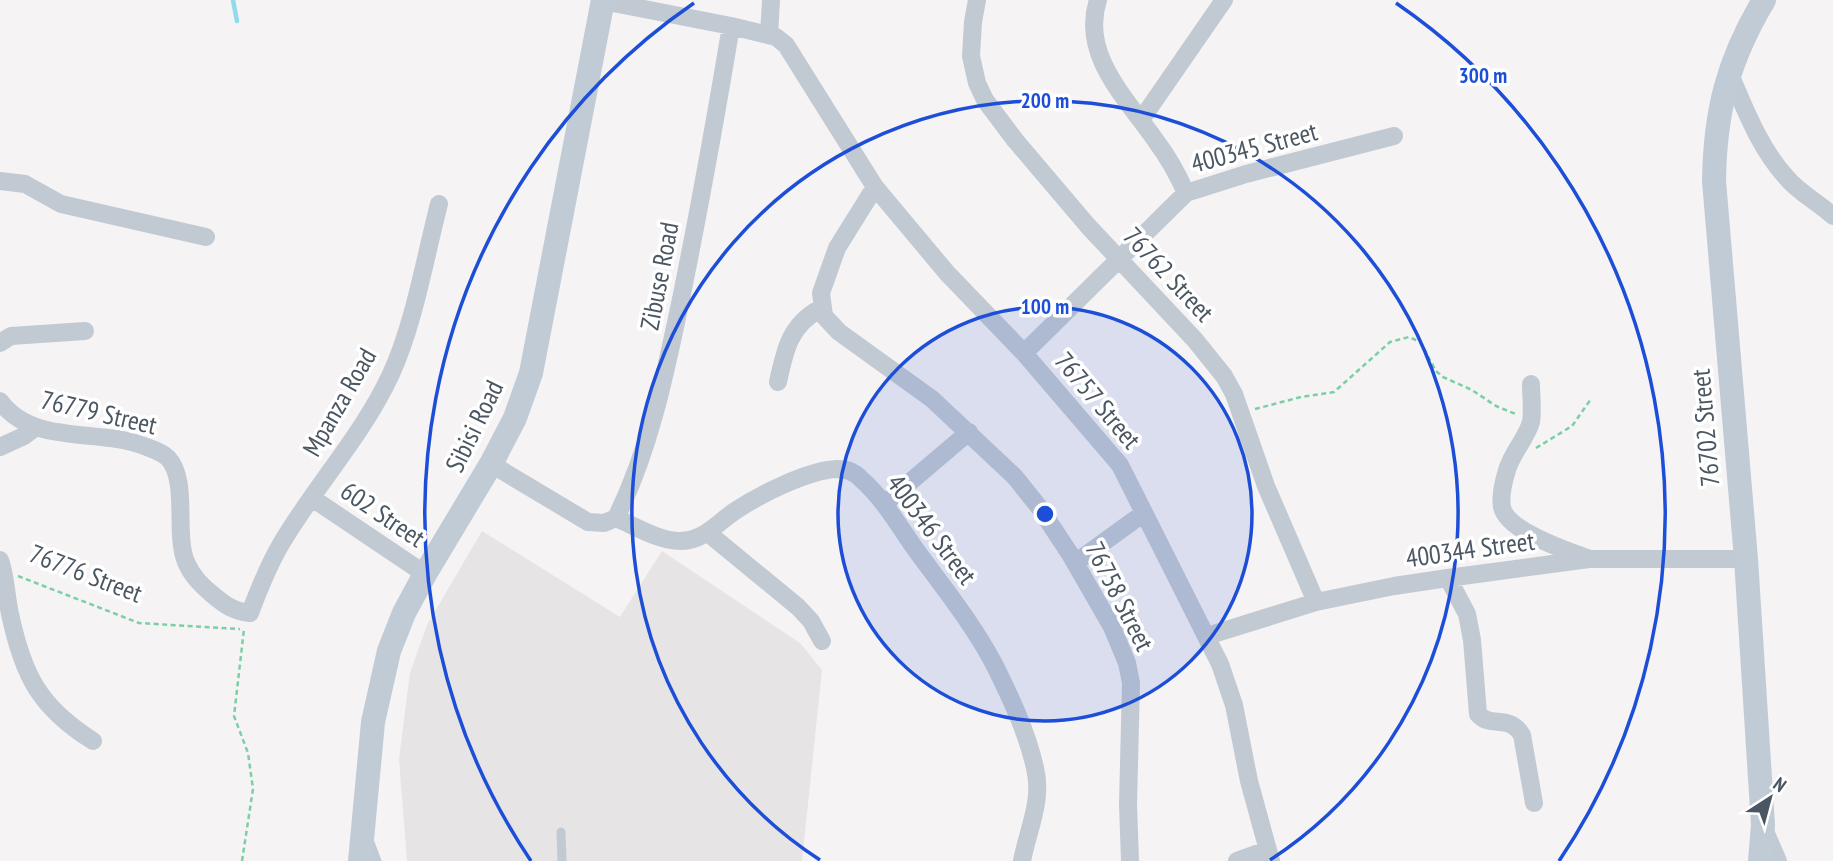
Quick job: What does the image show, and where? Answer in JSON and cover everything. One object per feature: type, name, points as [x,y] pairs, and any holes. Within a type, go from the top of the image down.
[{"type":"street","points":[[769,35],[771,0]]},
{"type":"street","name":"76762 Street","points":[[977,0],[971,56],[977,83],[985,100],[1015,140],[1118,260],[1210,357],[1224,376],[1242,413],[1266,486],[1316,603]]},
{"type":"street","points":[[1098,0],[1093,26],[1102,61],[1117,88],[1177,173],[1186,193]]},
{"type":"street","points":[[1142,120],[1224,0]]},
{"type":"street","name":"76702 Street","points":[[1760,861],[1763,825],[1746,559],[1713,181],[1716,127],[1728,72],[1739,44],[1764,0]]},
{"type":"street","points":[[603,1],[731,26]]},
{"type":"street","name":"Sibisi Road","points":[[360,861],[373,722],[389,651],[404,613],[425,574],[491,464],[515,418],[531,373],[603,1]]},
{"type":"street","name":"76757 Street","points":[[731,26],[782,41],[875,187],[947,273],[1024,353],[1120,465],[1220,664],[1234,705],[1249,781],[1269,856]]},
{"type":"street","name":"Zibuse Road","points":[[616,518],[646,445],[667,366],[706,175],[731,26]]},
{"type":"street","points":[[1728,72],[1758,138],[1787,179],[1833,215]]},
{"type":"street","name":"400345 Street","points":[[1024,353],[1186,193],[1246,174],[1394,136]]},
{"type":"street","points":[[0,181],[25,184],[61,204],[206,237]]},
{"type":"street","points":[[778,382],[784,354],[793,332],[805,316],[821,308],[825,280],[837,248],[875,187]]},
{"type":"street","name":"Mpanza Road","points":[[247,621],[263,577],[280,546],[362,424],[391,374],[407,330],[439,204]]},
{"type":"street","name":"76758 Street","points":[[821,308],[824,316],[839,332],[932,399],[1015,477],[1075,563],[1112,626],[1127,663],[1131,683],[1128,804],[1130,861]]},
{"type":"street","points":[[0,343],[11,336],[85,331]]},
{"type":"street","points":[[1531,384],[1532,419],[1508,468],[1502,510],[1512,522],[1534,536],[1589,559]]},
{"type":"street","name":"76779 Street","points":[[0,401],[20,420],[36,427],[59,432],[110,436],[140,444],[167,458],[175,470],[178,485],[180,532],[185,560],[195,578],[247,621]]},
{"type":"street","points":[[0,447],[36,427]]},
{"type":"street","points":[[884,504],[969,432]]},
{"type":"street","points":[[491,464],[588,522],[604,523],[616,518]]},
{"type":"street","name":"400346 Street","points":[[616,518],[676,541],[693,540],[708,533],[747,503],[821,471],[850,471],[861,479],[884,504],[956,605],[986,651],[1015,709],[1038,784],[1037,801],[1022,861]]},
{"type":"street","name":"602 Street","points":[[312,498],[425,574]]},
{"type":"street","points":[[1075,563],[1144,513]]},
{"type":"street","points":[[708,533],[798,607],[811,621],[822,641]]},
{"type":"street","name":"400344 Street","points":[[1207,636],[1316,603],[1394,586],[1448,578],[1589,559],[1746,559]]},
{"type":"street","points":[[2,565],[16,639],[34,688],[61,718],[93,741]]},
{"type":"street","points":[[1448,578],[1467,614],[1472,640],[1478,714],[1484,720],[1512,724],[1522,735],[1534,803]]},
{"type":"street","points":[[1763,825],[1779,861]]},
{"type":"street","points":[[1237,861],[1269,856]]},
{"type":"lane","points":[[364,825],[377,861]]},
{"type":"lane","points":[[561,832],[562,861]]},
{"type":"path","points":[[1242,413],[1301,397],[1334,392],[1390,342],[1409,337],[1420,342],[1436,371],[1443,377],[1472,390],[1509,413],[1532,419]]},
{"type":"path","points":[[1536,448],[1572,426],[1591,400]]},
{"type":"path","name":"76776 Street","points":[[2,565],[139,623],[247,621]]},
{"type":"path","points":[[242,861],[253,789],[248,753],[234,716],[247,621]]},
{"type":"shaded area","points":[[482,531],[620,617],[662,551],[800,643],[822,670],[802,861],[407,861],[399,759],[410,673],[427,625]]},
{"type":"waterway","points":[[233,0],[237,21]]}]
